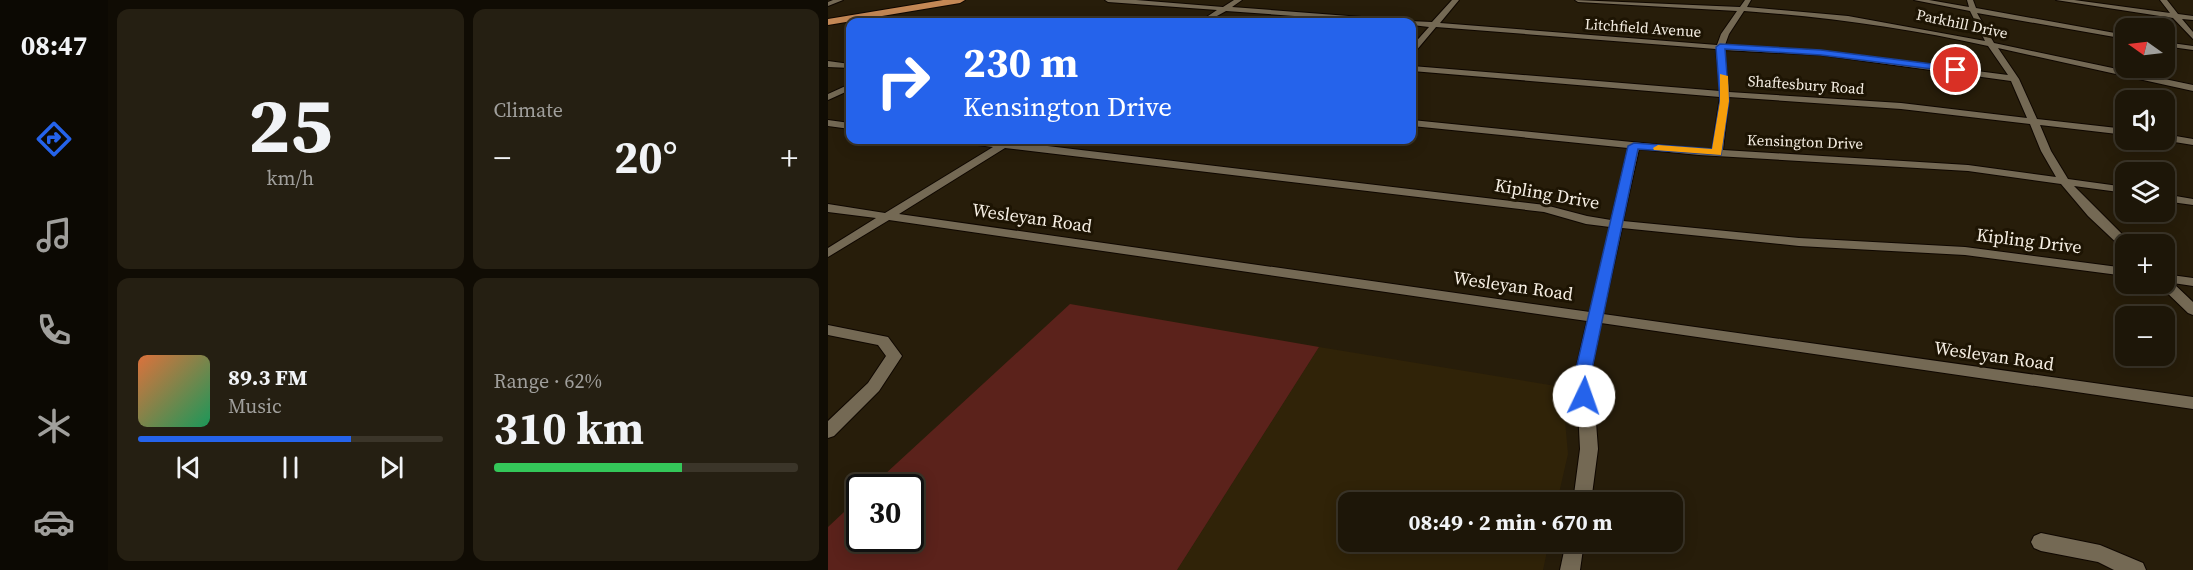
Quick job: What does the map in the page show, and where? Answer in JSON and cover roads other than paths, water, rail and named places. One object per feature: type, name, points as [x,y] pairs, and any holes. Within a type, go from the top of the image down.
[{"type":"main road","points":[[852,18],[960,0]]},
{"type":"main road","points":[[828,22],[846,19]]},
{"type":"street","points":[[828,4],[840,0]]},
{"type":"street","points":[[1108,0],[1347,18]]},
{"type":"street","points":[[1209,18],[1239,0]]},
{"type":"street","points":[[1416,45],[1456,0]]},
{"type":"street","name":"Parkhill Drive","points":[[1578,0],[1797,13],[1873,22],[1991,44],[2120,74],[2193,88]]},
{"type":"street","points":[[1717,153],[1725,95],[1720,47],[1725,34],[1748,0]]},
{"type":"street","points":[[1917,0],[1971,5],[2115,36]]},
{"type":"street","points":[[2059,0],[2193,18]]},
{"type":"street","points":[[2163,0],[2193,37]]},
{"type":"street","points":[[1971,5],[1991,44],[2015,79],[2046,151],[2065,180],[2115,235]]},
{"type":"street","name":"Litchfield Avenue","points":[[1416,23],[1877,58],[2015,79]]},
{"type":"street","points":[[2175,46],[2193,48]]},
{"type":"street","points":[[828,64],[846,66]]},
{"type":"street","name":"Shaftesbury Road","points":[[1416,68],[1725,95],[1843,102],[2034,120],[2115,131]]},
{"type":"street","points":[[828,97],[846,89]]},
{"type":"street","points":[[828,123],[846,125]]},
{"type":"street","name":"Kensington Drive","points":[[1416,123],[1717,153],[1905,162],[2065,180],[2115,188]]},
{"type":"street","points":[[2175,139],[2193,142]]},
{"type":"street","points":[[828,253],[1004,144]]},
{"type":"street","name":"Kipling Drive","points":[[1023,144],[1545,209],[1586,220],[1616,224],[1779,240],[1953,250],[2115,271]]},
{"type":"street","points":[[1583,492],[1589,458],[1583,386],[1584,369],[1634,146]]},
{"type":"street","points":[[2175,199],[2193,202]]},
{"type":"street","name":"Wesleyan Road","points":[[828,207],[2193,403]]},
{"type":"street","points":[[2175,281],[2193,282]]},
{"type":"street","points":[[2175,291],[2193,310]]},
{"type":"street","points":[[828,330],[883,341],[894,355],[884,377],[828,430]]},
{"type":"street","points":[[2041,542],[2100,554],[2136,570]]},
{"type":"street","points":[[1570,570],[1573,552]]}]
